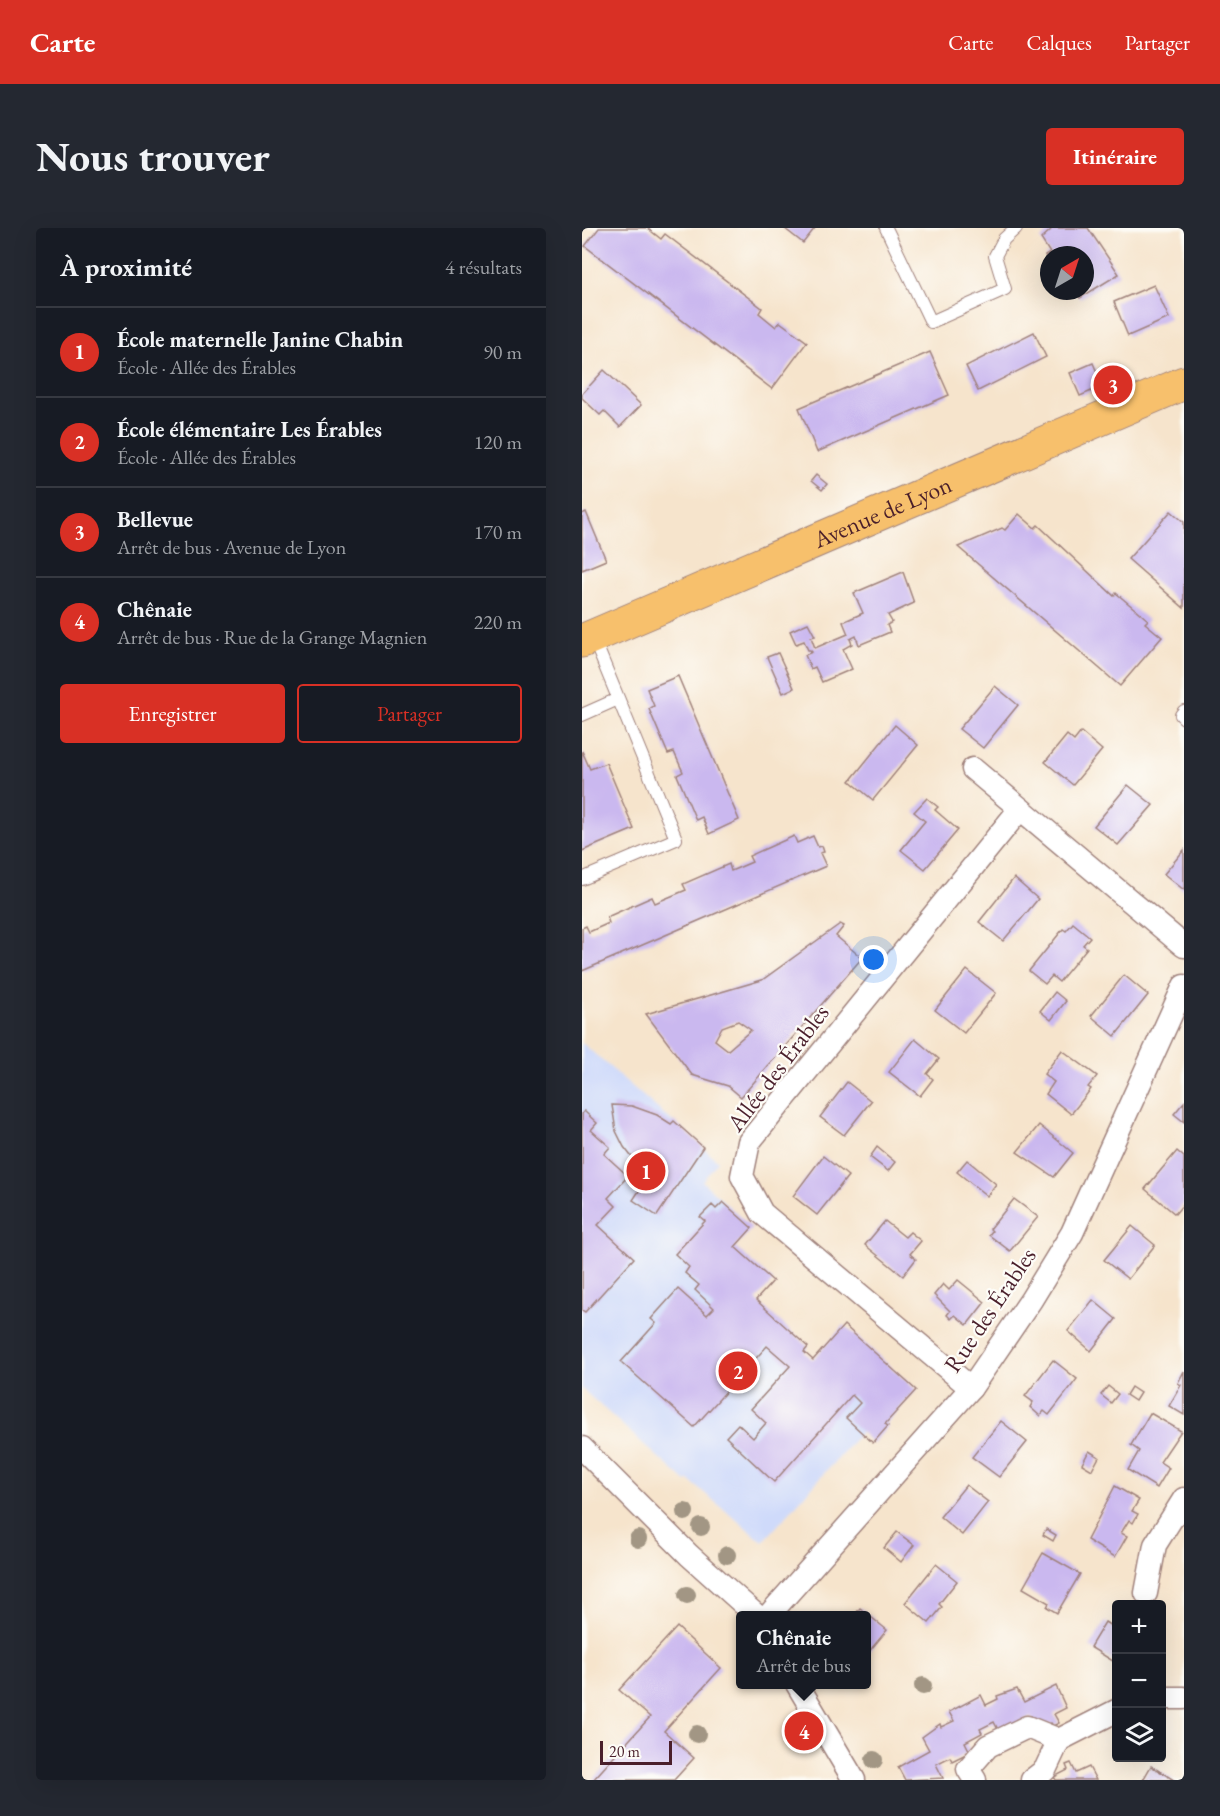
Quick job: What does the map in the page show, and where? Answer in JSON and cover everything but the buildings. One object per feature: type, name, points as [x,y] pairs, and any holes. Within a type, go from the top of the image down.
[{"type":"main road","name":"Avenue de Lyon","points":[[587,638],[1184,383]]},
{"type":"street","points":[[973,769],[1184,946]]},
{"type":"street","name":"Allée des Érables","points":[[971,1388],[762,1213],[742,1176],[749,1142],[1020,809]]},
{"type":"street","name":"Rue des Érables","points":[[772,1611],[971,1388],[1072,1233],[1184,986]]},
{"type":"street","points":[[582,1448],[689,1555],[751,1611]]},
{"type":"street","points":[[1146,1593],[1155,1545],[1184,1498]]},
{"type":"street","points":[[801,1689],[854,1780]]},
{"type":"street","points":[[1166,1698],[1184,1698]]},
{"type":"street","points":[[1032,1780],[1046,1770],[1059,1740],[1112,1713]]},
{"type":"street","points":[[975,1780],[968,1769],[988,1746],[1027,1727],[1059,1740]]},
{"type":"lane","points":[[886,228],[931,322],[1005,289],[995,256],[1004,239],[1016,228]]},
{"type":"lane","points":[[582,879],[676,839],[618,699],[587,638]]},
{"type":"lane","points":[[582,715],[618,699]]},
{"type":"lane","points":[[1184,711],[1181,715],[1184,718]]},
{"type":"shaded area","points":[[582,1043],[718,1161],[702,1181],[752,1228],[735,1247],[773,1281],[756,1300],[808,1347],[804,1353],[813,1360],[844,1325],[916,1390],[886,1424],[888,1426],[873,1443],[861,1432],[763,1542],[689,1480],[686,1482],[582,1389]]},
{"type":"place","name":"Bellevue","points":[[1113,385]]},
{"type":"place","name":"École maternelle Janine Chabin","points":[[646,1171]]},
{"type":"place","name":"École élémentaire Les Érables","points":[[738,1371]]},
{"type":"place","name":"Chênaie","points":[[804,1731]]}]
